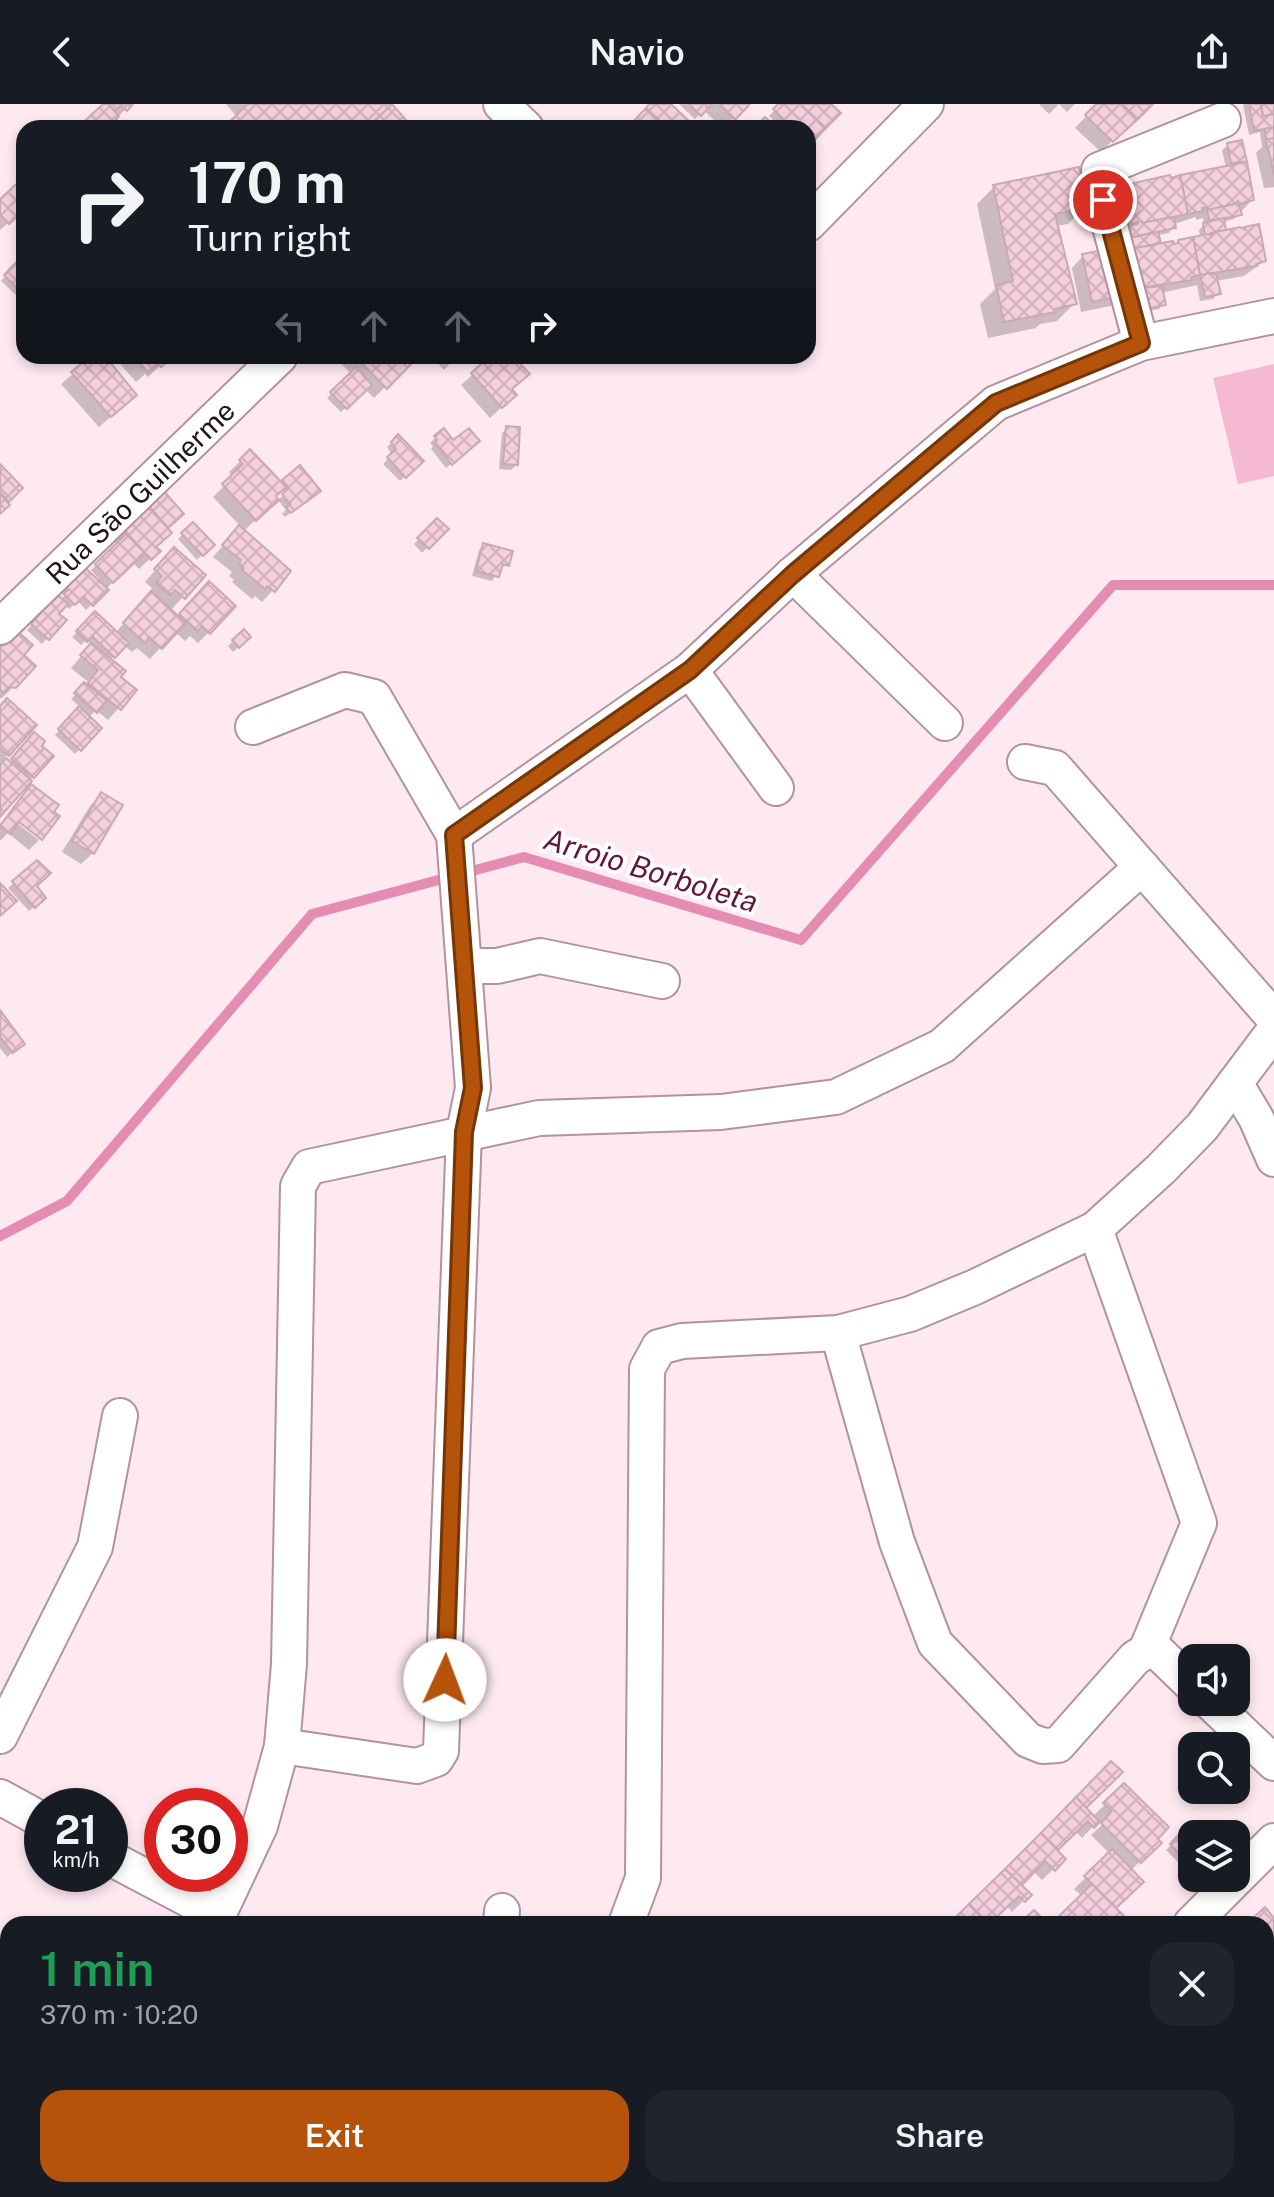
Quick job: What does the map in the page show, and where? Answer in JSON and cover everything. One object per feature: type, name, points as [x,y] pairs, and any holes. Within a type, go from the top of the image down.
[{"type":"street","points":[[816,216],[926,104]]},
{"type":"street","points":[[1141,343],[1103,200],[1099,170],[1223,120]]},
{"type":"street","points":[[454,835],[690,670],[793,574],[996,403],[1141,343],[1274,316]]},
{"type":"street","name":"Rua São Guilherme","points":[[0,627],[272,364]]},
{"type":"street","points":[[793,574],[945,723]]},
{"type":"street","points":[[690,670],[776,788]]},
{"type":"street","points":[[253,727],[345,690],[374,697],[454,835],[473,1088],[464,1132],[441,1751],[436,1759],[417,1766],[282,1746]]},
{"type":"street","points":[[1025,762],[1055,768],[1274,1018]]},
{"type":"street","points":[[218,1916],[260,1826],[282,1746],[289,1664],[298,1186],[309,1167],[539,1118],[721,1112],[836,1097],[942,1046],[1142,867]]},
{"type":"street","points":[[464,966],[497,966],[540,956],[662,981]]},
{"type":"street","points":[[629,1916],[643,1878],[647,1369],[659,1347],[682,1341],[838,1333],[910,1314],[975,1287],[1095,1229],[1192,1137],[1274,1031]]},
{"type":"street","points":[[1235,1083],[1256,1118],[1274,1159]]},
{"type":"street","points":[[838,1333],[897,1542],[935,1643],[1028,1740],[1043,1746],[1058,1745],[1135,1658],[1146,1651],[1199,1523],[1095,1229]]},
{"type":"street","points":[[0,1736],[95,1547],[120,1416]]},
{"type":"street","points":[[1146,1651],[1158,1652],[1178,1671]]},
{"type":"street","points":[[1225,1716],[1274,1763]]},
{"type":"street","points":[[0,1797],[24,1810]]},
{"type":"street","points":[[1199,1916],[1274,1841]]},
{"type":"street","points":[[128,1869],[209,1916]]},
{"type":"shaded area","points":[[1274,364],[1274,476],[1238,484],[1213,378]]},
{"type":"building","points":[[103,104],[108,104],[119,116],[116,120],[86,120]]},
{"type":"building","points":[[108,104],[133,104],[127,111],[121,105],[115,111]]},
{"type":"building","points":[[248,104],[392,104],[375,120],[231,120]]},
{"type":"building","points":[[392,104],[406,120],[375,120]]},
{"type":"building","points":[[649,104],[671,104],[688,120],[659,120],[646,108]]},
{"type":"building","points":[[689,104],[712,104],[701,116]]},
{"type":"building","points":[[719,104],[750,104],[735,120]]},
{"type":"building","points":[[778,104],[800,104],[826,128],[816,139],[816,120],[784,120],[773,109]]},
{"type":"building","points":[[800,104],[831,104],[841,113],[826,128]]},
{"type":"building","points":[[1096,104],[1122,104],[1138,119],[1113,142],[1085,115]]},
{"type":"building","points":[[1122,104],[1153,104],[1138,119]]},
{"type":"building","points":[[1249,104],[1261,104],[1263,116],[1274,114],[1274,127],[1254,131]]},
{"type":"building","points":[[1261,104],[1274,104],[1274,114],[1263,116]]},
{"type":"building","points":[[646,108],[659,120],[635,120]]},
{"type":"building","points":[[1274,127],[1274,138],[1266,140],[1265,129]]},
{"type":"building","points":[[1274,138],[1274,175],[1266,140]]},
{"type":"building","points":[[1242,140],[1247,162],[1231,163],[1227,143]]},
{"type":"building","points":[[1247,162],[1254,200],[1207,210],[1207,207],[1202,208],[1203,211],[1188,214],[1180,175]]},
{"type":"building","points":[[1079,167],[1087,208],[1055,214],[1077,304],[1055,309],[1056,312],[1004,322],[996,285],[1013,281],[993,185]]},
{"type":"building","points":[[1170,175],[1171,178],[1180,175],[1188,214],[1121,227],[1112,188]]},
{"type":"building","points":[[16,184],[16,217],[9,224],[0,214],[0,199]]},
{"type":"building","points":[[1238,201],[1242,215],[1210,221],[1207,210]]},
{"type":"building","points":[[1174,217],[1176,228],[1132,237],[1130,226],[1137,222]]},
{"type":"building","points":[[1224,218],[1226,230],[1211,233],[1212,236],[1205,235],[1203,223]]},
{"type":"building","points":[[1259,224],[1266,261],[1257,266],[1200,275],[1193,237],[1212,236],[1211,233]]},
{"type":"building","points":[[1158,232],[1161,243],[1126,250],[1124,239]]},
{"type":"building","points":[[1193,237],[1200,275],[1191,277],[1192,280],[1134,289],[1126,250],[1173,241],[1174,244]]},
{"type":"building","points":[[1115,248],[1124,295],[1092,302],[1082,254]]},
{"type":"building","points":[[16,262],[16,286],[4,275]]},
{"type":"building","points":[[1216,274],[1221,294],[1205,297],[1200,275]]},
{"type":"building","points":[[1162,286],[1166,305],[1145,309],[1134,289]]},
{"type":"building","points":[[81,364],[112,364],[137,395],[111,417],[71,372]]},
{"type":"building","points":[[140,364],[158,364],[148,372]]},
{"type":"building","points":[[363,364],[411,364],[387,389]]},
{"type":"building","points":[[481,364],[521,364],[530,374],[512,389],[517,395],[502,408],[471,373]]},
{"type":"building","points":[[356,367],[372,385],[347,409],[330,392]]},
{"type":"building","points":[[506,426],[520,427],[518,465],[503,464]]},
{"type":"building","points":[[444,428],[453,440],[469,428],[480,441],[452,465],[435,442],[434,436]]},
{"type":"building","points":[[398,434],[424,461],[406,478],[387,457],[396,449],[391,442]]},
{"type":"building","points":[[250,449],[286,487],[276,496],[279,500],[256,521],[222,484],[243,464],[239,460]]},
{"type":"building","points":[[0,464],[23,488],[9,502],[0,492]]},
{"type":"building","points":[[300,465],[321,491],[291,513],[286,508],[290,504],[282,494],[289,488],[282,480]]},
{"type":"building","points":[[162,489],[184,514],[168,528],[146,503]]},
{"type":"building","points":[[0,494],[10,505],[0,514]]},
{"type":"building","points":[[143,499],[172,533],[156,547],[161,551],[151,560],[120,525]]},
{"type":"building","points":[[437,518],[449,529],[429,549],[417,538]]},
{"type":"building","points":[[193,522],[215,545],[203,556],[181,533]]},
{"type":"building","points":[[239,525],[291,571],[275,592],[267,586],[265,589],[242,570],[241,560],[222,545]]},
{"type":"building","points":[[126,534],[145,553],[113,583],[95,564]]},
{"type":"building","points":[[483,543],[513,551],[509,566],[503,564],[499,577],[476,571]]},
{"type":"building","points":[[174,547],[206,575],[185,599],[175,590],[170,595],[156,583],[162,576],[154,569]]},
{"type":"building","points":[[80,563],[109,590],[93,606],[84,597],[75,605],[64,594],[68,590],[61,582]]},
{"type":"building","points":[[209,581],[236,606],[210,634],[202,626],[198,631],[179,614]]},
{"type":"building","points":[[49,587],[68,604],[59,614],[67,620],[49,640],[31,624],[47,605],[39,597]]},
{"type":"building","points":[[151,591],[186,623],[162,649],[149,637],[145,643],[123,623]]},
{"type":"building","points":[[95,611],[129,643],[115,658],[92,636],[87,642],[76,631]]},
{"type":"building","points":[[244,629],[251,637],[239,648],[232,640]]},
{"type":"building","points":[[16,630],[33,645],[24,655],[36,666],[16,688],[10,687],[4,693],[0,689],[0,645]]},
{"type":"building","points":[[91,643],[126,671],[121,677],[137,690],[121,710],[88,683],[98,670],[80,655]]},
{"type":"building","points":[[84,682],[107,701],[97,713],[74,693]]},
{"type":"building","points":[[7,698],[37,725],[9,756],[0,748],[0,706]]},
{"type":"building","points":[[79,706],[102,728],[81,751],[58,729]]},
{"type":"building","points":[[34,732],[45,741],[42,746],[54,756],[34,778],[11,759]]},
{"type":"building","points":[[6,758],[32,781],[0,817],[0,765]]},
{"type":"building","points":[[31,784],[59,805],[54,812],[60,816],[42,840],[19,822],[10,834],[0,826]]},
{"type":"building","points":[[101,792],[123,805],[94,854],[72,841]]},
{"type":"building","points":[[37,860],[51,873],[37,886],[46,898],[35,908],[12,881]]},
{"type":"building","points":[[0,883],[17,901],[0,916]]},
{"type":"building","points":[[0,1010],[25,1044],[13,1053],[0,1037]]},
{"type":"building","points":[[1111,1761],[1123,1772],[1086,1808],[1076,1797]]},
{"type":"building","points":[[1124,1783],[1169,1827],[1158,1839],[1162,1843],[1141,1863],[1101,1823],[1112,1811],[1103,1803]]},
{"type":"building","points":[[1076,1797],[1100,1822],[1094,1828],[1088,1821],[1058,1850],[1041,1833]]},
{"type":"building","points":[[1041,1833],[1066,1859],[1055,1871],[1045,1861],[1022,1885],[1005,1869]]},
{"type":"building","points":[[1178,1835],[1178,1852],[1170,1844]]},
{"type":"building","points":[[1112,1849],[1144,1882],[1116,1908],[1084,1876]]},
{"type":"building","points":[[1005,1869],[1032,1895],[1025,1902],[1019,1896],[998,1916],[981,1916],[969,1904]]},
{"type":"building","points":[[1092,1884],[1124,1916],[1059,1916]]},
{"type":"building","points":[[969,1904],[981,1916],[957,1916]]},
{"type":"building","points":[[1265,1907],[1272,1916],[1255,1916]]},
{"type":"waterway","name":"Arroio Borboleta","points":[[0,1236],[67,1201],[312,914],[524,857],[801,940],[1113,585],[1274,585]]},
{"type":"route","points":[[445,1680],[464,1132],[473,1088],[454,835],[690,670],[793,574],[996,403],[1141,343],[1103,200]]}]
